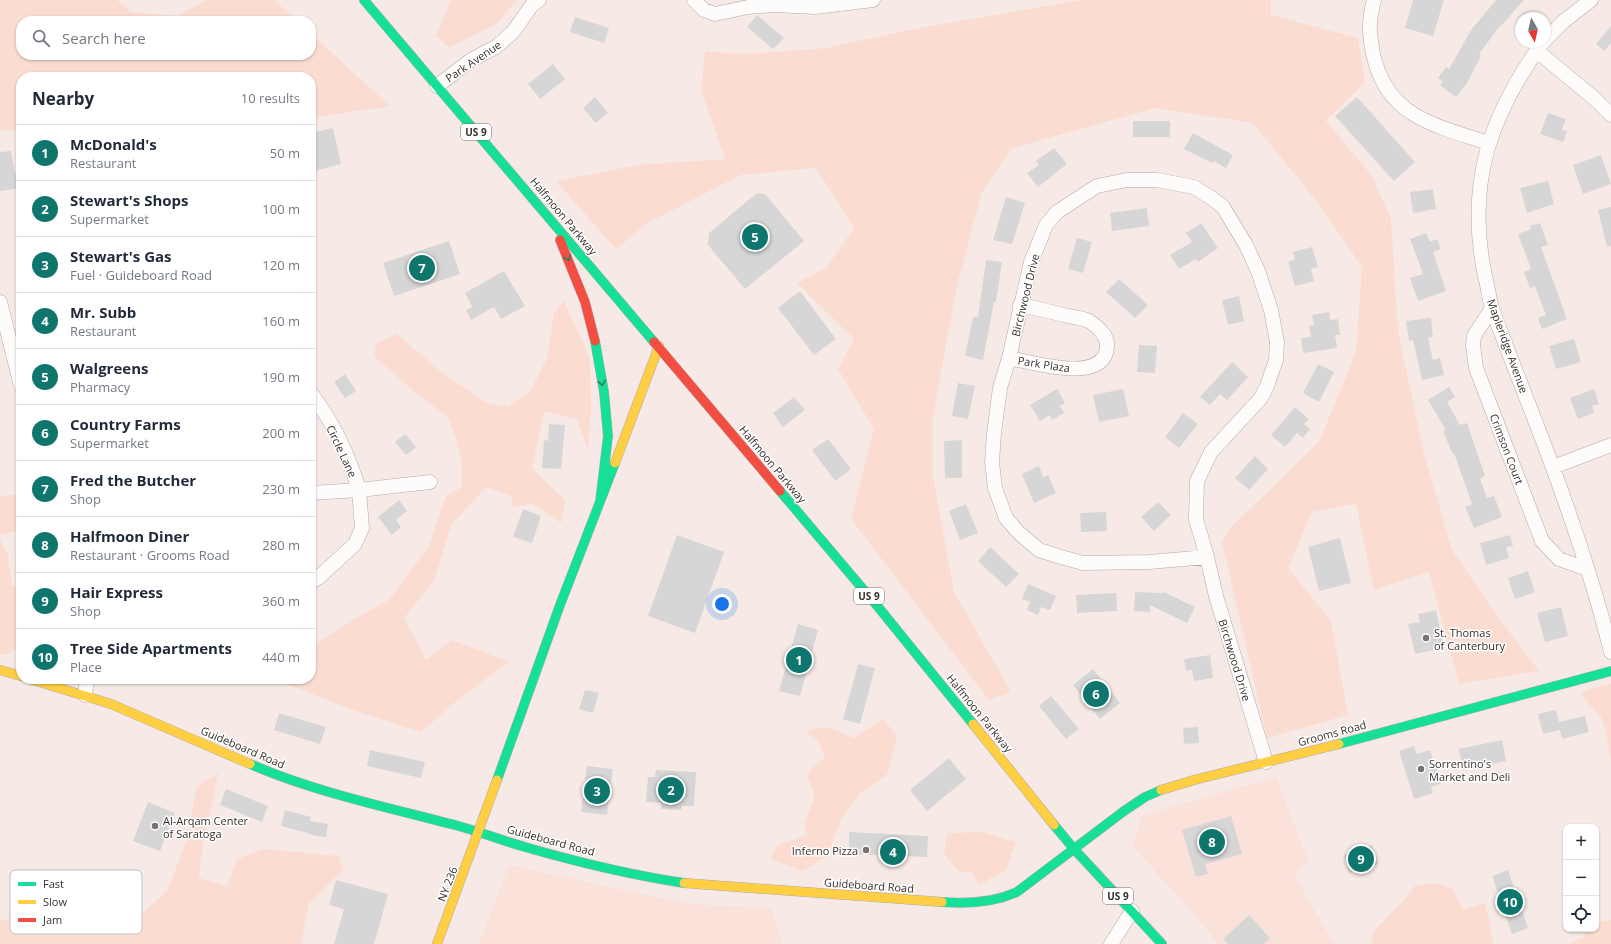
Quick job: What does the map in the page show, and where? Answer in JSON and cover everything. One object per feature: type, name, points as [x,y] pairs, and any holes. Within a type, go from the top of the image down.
[{"type":"main road","name":"Halfmoon Parkway","points":[[364,0],[659,346],[879,608],[1074,849],[1162,944]]},
{"type":"main road","points":[[553,222],[585,302],[595,342],[604,392],[608,436],[600,502]]},
{"type":"main road","name":"NY 236","points":[[437,944],[479,832],[560,605],[659,346]]},
{"type":"main road","points":[[0,670],[16,675]]},
{"type":"main road","name":"Grooms Road","points":[[1074,849],[1124,810],[1145,798],[1194,780],[1308,752],[1611,671]]},
{"type":"main road","name":"Guideboard Road","points":[[48,684],[111,704],[268,772],[323,790],[479,832],[525,847],[646,878],[692,884],[964,904],[989,902],[1006,898],[1017,892],[1074,849]]},
{"type":"street","name":"Park Avenue","points":[[437,86],[471,60],[496,47],[513,32],[532,6],[540,0]]},
{"type":"street","points":[[694,0],[704,10],[714,14],[748,7],[815,7],[873,0]]},
{"type":"street","points":[[1374,0],[1369,25],[1373,59],[1379,76],[1398,103],[1432,124],[1488,143]]},
{"type":"street","name":"Mapleridge Avenue","points":[[1551,35],[1564,21],[1591,0]]},
{"type":"street","name":"Mapleridge Avenue","points":[[1539,48],[1514,85],[1496,121],[1488,143],[1480,178],[1478,224],[1480,251],[1492,308],[1553,467],[1599,602],[1611,652]]},
{"type":"street","points":[[1546,48],[1611,115]]},
{"type":"street","name":"Birchwood Drive","points":[[1207,557],[1149,562],[1083,563],[1040,550],[1018,532],[1006,518],[1000,505],[995,488],[992,462],[994,433],[1000,388],[1009,358],[1031,262],[1046,225],[1057,212],[1097,186],[1127,180],[1157,180],[1194,188],[1213,199],[1223,207],[1246,244],[1258,271],[1271,310],[1277,342],[1276,360],[1267,386],[1261,398],[1211,452],[1197,481],[1196,519],[1207,557],[1216,596],[1266,762]]},
{"type":"street","points":[[0,302],[16,366]]},
{"type":"street","name":"Park Plaza","points":[[1009,358],[1070,369],[1088,367],[1098,363],[1104,356],[1107,348],[1106,336],[1088,321],[1020,305]]},
{"type":"street","name":"Crimson Court","points":[[1492,308],[1474,336],[1473,345],[1476,368],[1542,541],[1559,559],[1587,569]]},
{"type":"street","name":"Circle Lane","points":[[316,401],[343,447],[352,466],[359,490],[316,492]]},
{"type":"street","points":[[1553,467],[1611,445]]},
{"type":"street","points":[[316,579],[355,544],[362,528],[359,490],[430,482]]},
{"type":"street","points":[[86,695],[87,684]]},
{"type":"street","points":[[1111,944],[1132,911]]},
{"type":"shaded area","points":[[0,0],[117,0],[131,12],[176,16],[16,16],[16,60],[316,60],[316,39],[390,106],[316,117],[316,72],[16,72],[16,130],[0,131]]},
{"type":"shaded area","points":[[206,0],[274,0],[292,16],[176,16]]},
{"type":"shaded area","points":[[451,0],[517,0],[495,25],[449,47],[436,36]]},
{"type":"shaded area","points":[[1081,0],[1271,0],[1271,15],[1358,38],[1365,82],[1326,121],[1372,176],[1391,219],[1398,331],[1424,454],[1452,550],[1496,614],[1539,671],[1459,684],[1429,572],[1374,590],[1356,504],[1312,512],[1288,568],[1331,621],[1348,715],[1267,738],[1222,542],[1230,528],[1319,442],[1356,352],[1362,267],[1318,203],[1253,123],[1156,108],[1012,148],[982,192],[957,285],[933,416],[933,476],[954,592],[1011,692],[989,700],[851,519],[874,429],[838,369],[854,339],[797,283],[826,268],[854,228],[816,168],[741,175],[647,223],[616,249],[556,181],[638,165],[725,159],[701,90],[705,52],[749,54],[826,48],[914,29]]},
{"type":"shaded area","points":[[564,301],[590,359],[591,407],[588,452],[577,419],[544,411],[532,468],[565,500],[561,523],[532,503],[513,508],[511,496],[486,487],[451,525],[435,579],[404,618],[426,660],[452,640],[509,662],[460,698],[421,732],[359,712],[286,684],[316,684],[316,645],[358,617],[389,600],[429,546],[446,496],[462,487],[462,467],[457,442],[448,417],[416,393],[374,356],[376,344],[397,334],[445,375],[486,402],[508,407],[531,390],[547,358],[554,313]]},
{"type":"shaded area","points":[[16,494],[16,531],[0,535],[0,496]]},
{"type":"shaded area","points":[[0,540],[8,555],[12,586],[16,586],[16,649],[4,655],[0,654]]},
{"type":"shaded area","points":[[1611,684],[1611,761],[1605,729],[1601,717],[1581,695],[1587,690]]},
{"type":"shaded area","points":[[883,719],[897,736],[887,775],[860,793],[841,819],[827,856],[803,871],[770,859],[778,845],[806,835],[806,819],[812,805],[814,795],[807,777],[813,767],[825,758],[819,743],[806,731],[827,727],[854,738]]},
{"type":"shaded area","points":[[218,773],[204,838],[199,878],[227,886],[237,859],[264,849],[339,856],[343,870],[309,904],[301,944],[0,944],[0,920],[10,919],[10,934],[142,934],[142,914],[168,890],[189,833],[196,787]]},
{"type":"shaded area","points":[[1276,777],[1309,863],[1294,874],[1334,944],[1218,944],[1196,916],[1132,846],[1142,815]]},
{"type":"shaded area","points":[[982,832],[1016,842],[1006,870],[979,885],[972,873],[958,871],[944,854],[947,833]]},
{"type":"shaded area","points":[[509,865],[689,904],[771,908],[783,944],[479,944]]},
{"type":"shaded area","points":[[1439,884],[1453,890],[1463,910],[1485,903],[1494,944],[1371,944],[1374,931],[1416,885]]},
{"type":"shaded area","points":[[1611,920],[1611,944],[1569,944],[1584,937],[1585,932],[1599,932],[1599,922]]},
{"type":"building","points":[[1413,0],[1444,0],[1433,36],[1405,28]]},
{"type":"building","points":[[1496,0],[1524,0],[1500,26],[1479,54],[1481,56],[1467,83],[1456,97],[1440,85],[1443,82],[1438,78],[1446,67],[1449,69],[1471,30]]},
{"type":"building","points":[[757,15],[784,38],[773,49],[747,27]]},
{"type":"building","points":[[575,17],[609,28],[604,43],[570,32]]},
{"type":"building","points":[[1611,26],[1611,43],[1604,51],[1596,44]]},
{"type":"building","points":[[553,64],[565,79],[540,99],[528,84]]},
{"type":"building","points":[[595,97],[608,113],[596,123],[583,108]]},
{"type":"building","points":[[1357,97],[1415,162],[1394,181],[1335,116]]},
{"type":"building","points":[[1548,113],[1566,119],[1562,130],[1567,131],[1563,142],[1540,134]]},
{"type":"building","points":[[1133,121],[1170,121],[1170,137],[1133,137]]},
{"type":"building","points":[[333,128],[341,164],[316,171],[316,132]]},
{"type":"building","points":[[1193,133],[1233,155],[1226,168],[1214,161],[1212,163],[1184,149]]},
{"type":"building","points":[[1054,148],[1067,164],[1038,187],[1027,173],[1039,165],[1036,161]]},
{"type":"building","points":[[11,151],[16,174],[16,189],[0,191],[0,152]]},
{"type":"building","points":[[1601,155],[1611,184],[1583,194],[1573,165]]},
{"type":"building","points":[[1548,181],[1554,204],[1527,213],[1520,188]]},
{"type":"building","points":[[1433,189],[1436,209],[1413,213],[1410,192]]},
{"type":"building","points":[[757,193],[765,194],[804,241],[745,289],[708,245],[709,233]]},
{"type":"building","points":[[1006,197],[1025,203],[1012,244],[993,240]]},
{"type":"building","points":[[1611,207],[1611,246],[1607,247],[1598,210]]},
{"type":"building","points":[[1147,208],[1149,226],[1112,231],[1110,213]]},
{"type":"building","points":[[1201,223],[1218,248],[1198,262],[1196,259],[1179,269],[1170,255],[1192,242],[1186,233]]},
{"type":"building","points":[[1540,223],[1548,245],[1541,247],[1567,319],[1542,329],[1538,318],[1546,315],[1535,286],[1530,288],[1524,272],[1531,269],[1518,234],[1531,229],[1530,226]]},
{"type":"building","points":[[1426,233],[1430,242],[1437,239],[1441,249],[1433,252],[1446,291],[1418,301],[1410,278],[1423,274],[1410,239]]},
{"type":"building","points":[[1077,238],[1092,242],[1083,273],[1068,269]]},
{"type":"building","points":[[449,241],[460,274],[394,296],[383,263]]},
{"type":"building","points":[[1312,247],[1318,267],[1311,269],[1314,281],[1295,286],[1288,262],[1295,259],[1293,252]]},
{"type":"building","points":[[986,260],[1002,262],[996,302],[994,302],[983,360],[965,356],[973,317],[978,317]]},
{"type":"building","points":[[504,271],[525,306],[501,319],[494,307],[471,320],[466,310],[472,307],[465,293]]},
{"type":"building","points":[[1119,279],[1148,305],[1135,318],[1106,292]]},
{"type":"building","points":[[800,291],[836,339],[814,355],[778,308]]},
{"type":"building","points":[[1239,296],[1244,321],[1228,325],[1222,300]]},
{"type":"building","points":[[1329,312],[1330,320],[1338,319],[1340,335],[1335,335],[1337,348],[1303,353],[1301,338],[1311,337],[1309,326],[1314,325],[1312,315]]},
{"type":"building","points":[[1431,318],[1433,337],[1428,338],[1433,360],[1440,358],[1444,375],[1422,380],[1413,340],[1409,341],[1406,321]]},
{"type":"building","points":[[1574,339],[1581,362],[1556,369],[1549,346]]},
{"type":"building","points":[[1139,345],[1157,346],[1155,373],[1137,372]]},
{"type":"building","points":[[1232,362],[1248,377],[1227,400],[1220,394],[1210,405],[1200,397]]},
{"type":"building","points":[[1318,364],[1334,372],[1319,402],[1303,393]]},
{"type":"building","points":[[345,374],[356,391],[345,398],[334,382]]},
{"type":"building","points":[[958,383],[975,386],[968,419],[952,416]]},
{"type":"building","points":[[1449,387],[1455,397],[1447,402],[1460,425],[1467,423],[1485,476],[1480,479],[1487,498],[1494,496],[1502,517],[1474,528],[1465,507],[1472,504],[1454,453],[1452,453],[1443,431],[1446,430],[1428,400]]},
{"type":"building","points":[[1057,389],[1065,403],[1060,406],[1064,413],[1052,420],[1049,415],[1040,421],[1030,405]]},
{"type":"building","points":[[1123,389],[1129,416],[1099,422],[1093,395]]},
{"type":"building","points":[[1594,389],[1599,404],[1592,406],[1594,413],[1578,419],[1570,398]]},
{"type":"building","points":[[794,397],[805,410],[783,427],[773,413]]},
{"type":"building","points":[[1295,407],[1309,419],[1304,424],[1310,429],[1303,438],[1297,433],[1285,447],[1271,435]]},
{"type":"building","points":[[1183,413],[1198,424],[1179,448],[1165,437]]},
{"type":"building","points":[[549,424],[565,425],[561,469],[542,468],[544,440],[548,441]]},
{"type":"building","points":[[405,434],[416,447],[406,455],[395,442]]},
{"type":"building","points":[[828,439],[851,469],[835,481],[812,450]]},
{"type":"building","points":[[962,440],[962,478],[945,478],[944,441]]},
{"type":"building","points":[[1255,456],[1268,469],[1249,490],[1235,478]]},
{"type":"building","points":[[1039,466],[1043,477],[1048,475],[1056,493],[1034,503],[1022,474]]},
{"type":"building","points":[[399,500],[407,511],[396,520],[401,527],[392,535],[378,517]]},
{"type":"building","points":[[1158,502],[1171,515],[1154,531],[1141,517]]},
{"type":"building","points":[[966,504],[978,533],[960,540],[949,511]]},
{"type":"building","points":[[523,509],[541,516],[532,543],[513,537]]},
{"type":"building","points":[[1106,512],[1107,531],[1081,532],[1080,513]]},
{"type":"building","points":[[677,535],[724,552],[695,633],[648,616]]},
{"type":"building","points":[[1510,535],[1513,546],[1506,547],[1509,558],[1486,565],[1480,543]]},
{"type":"building","points":[[1340,538],[1351,583],[1319,591],[1308,547]]},
{"type":"building","points":[[990,547],[1019,574],[1006,587],[978,561]]},
{"type":"building","points":[[1528,571],[1535,592],[1515,599],[1508,578]]},
{"type":"building","points":[[1028,584],[1056,596],[1050,610],[1041,607],[1038,615],[1027,610],[1030,602],[1022,599]]},
{"type":"building","points":[[1135,592],[1164,592],[1195,607],[1187,623],[1150,605],[1150,612],[1134,611]]},
{"type":"building","points":[[1116,593],[1117,611],[1077,613],[1076,595]]},
{"type":"building","points":[[1561,607],[1568,636],[1545,642],[1537,613]]},
{"type":"building","name":"St. Thomas of Canterbury","points":[[1436,610],[1444,648],[1415,654],[1408,624],[1420,622],[1418,614]]},
{"type":"building","points":[[798,624],[818,630],[800,696],[779,691]]},
{"type":"building","points":[[1210,655],[1213,678],[1194,681],[1192,670],[1186,671],[1184,659]]},
{"type":"building","points":[[858,664],[875,668],[860,724],[843,719]]},
{"type":"building","points":[[1093,669],[1120,703],[1100,719],[1073,685]]},
{"type":"building","points":[[585,690],[599,693],[593,713],[579,709]]},
{"type":"building","points":[[1051,696],[1079,729],[1066,739],[1039,706]]},
{"type":"building","points":[[1556,710],[1559,722],[1585,716],[1589,732],[1562,739],[1560,730],[1543,734],[1538,714]]},
{"type":"building","points":[[279,713],[326,727],[320,744],[274,730]]},
{"type":"building","points":[[1198,727],[1199,743],[1184,744],[1183,728]]},
{"type":"building","points":[[1502,740],[1506,761],[1463,770],[1459,749]]},
{"type":"building","name":"Sorrentino's Market and Deli","points":[[1414,746],[1417,754],[1430,750],[1441,784],[1431,787],[1433,793],[1414,799],[1399,751]]},
{"type":"building","points":[[370,750],[425,762],[421,778],[367,766]]},
{"type":"building","points":[[949,758],[966,779],[927,811],[910,790]]},
{"type":"building","points":[[587,766],[613,769],[607,815],[581,812]]},
{"type":"building","points":[[656,770],[696,772],[694,806],[682,806],[681,810],[661,809],[661,803],[646,802],[648,777],[655,777]]},
{"type":"building","points":[[226,789],[268,806],[262,822],[220,805]]},
{"type":"building","name":"Al-Arqam Center of Saratoga","points":[[148,802],[175,813],[160,851],[133,841]]},
{"type":"building","points":[[285,810],[311,817],[310,821],[328,824],[326,837],[310,835],[311,834],[281,826]]},
{"type":"building","points":[[1231,816],[1242,854],[1205,864],[1208,874],[1196,877],[1182,830]]},
{"type":"building","points":[[849,832],[928,836],[927,857],[849,854]]},
{"type":"building","points":[[1372,845],[1378,864],[1349,873],[1344,855]]},
{"type":"building","points":[[1508,870],[1528,928],[1512,934],[1492,876]]},
{"type":"building","points":[[336,880],[388,894],[374,944],[334,944],[344,909],[329,905]]},
{"type":"building","points":[[1249,915],[1270,938],[1264,944],[1228,944],[1223,939]]},
{"type":"traffic: fast","points":[[364,0],[654,342]]},
{"type":"traffic: fast","points":[[595,341],[604,392],[608,436],[600,502]]},
{"type":"traffic: fast","points":[[497,780],[560,605],[615,463]]},
{"type":"traffic: fast","points":[[780,491],[879,608],[973,724]]},
{"type":"traffic: fast","points":[[1339,744],[1611,671]]},
{"type":"traffic: fast","points":[[250,764],[328,792],[462,827],[545,853],[624,872],[684,883]]},
{"type":"traffic: fast","points":[[942,902],[961,903],[990,901],[1017,892],[1124,811],[1145,797],[1161,790]]},
{"type":"traffic: fast","points":[[1054,825],[1074,849],[1162,944]]},
{"type":"traffic: slow","points":[[615,463],[659,346]]},
{"type":"traffic: slow","points":[[0,670],[16,675]]},
{"type":"traffic: slow","points":[[46,684],[111,704],[250,764]]},
{"type":"traffic: slow","points":[[973,724],[1054,825]]},
{"type":"traffic: slow","points":[[1161,790],[1194,780],[1339,744]]},
{"type":"traffic: slow","points":[[437,944],[497,780]]},
{"type":"traffic: slow","points":[[684,883],[942,902]]},
{"type":"traffic: jam","points":[[560,240],[585,302],[595,341]]},
{"type":"traffic: jam","points":[[654,342],[780,491]]},
{"type":"place","name":"Walgreens","points":[[755,237]]},
{"type":"place","name":"Fred the Butcher","points":[[422,268]]},
{"type":"place","name":"St. Thomas of Canterbury","points":[[1426,638]]},
{"type":"place","name":"McDonald's","points":[[799,660]]},
{"type":"place","name":"Country Farms","points":[[1096,694]]},
{"type":"place","name":"Sorrentino's Market and Deli","points":[[1421,769]]},
{"type":"place","name":"Stewart's Shops","points":[[671,790]]},
{"type":"place","name":"Stewart's Gas","points":[[597,791]]},
{"type":"place","name":"Al-Arqam Center of Saratoga","points":[[155,826]]},
{"type":"place","name":"Halfmoon Diner","points":[[1212,842]]},
{"type":"place","name":"Inferno Pizza","points":[[866,850]]},
{"type":"place","name":"Mr. Subb","points":[[893,852]]},
{"type":"place","name":"Hair Express","points":[[1361,859]]},
{"type":"place","name":"Tree Side Apartments","points":[[1510,902]]}]
